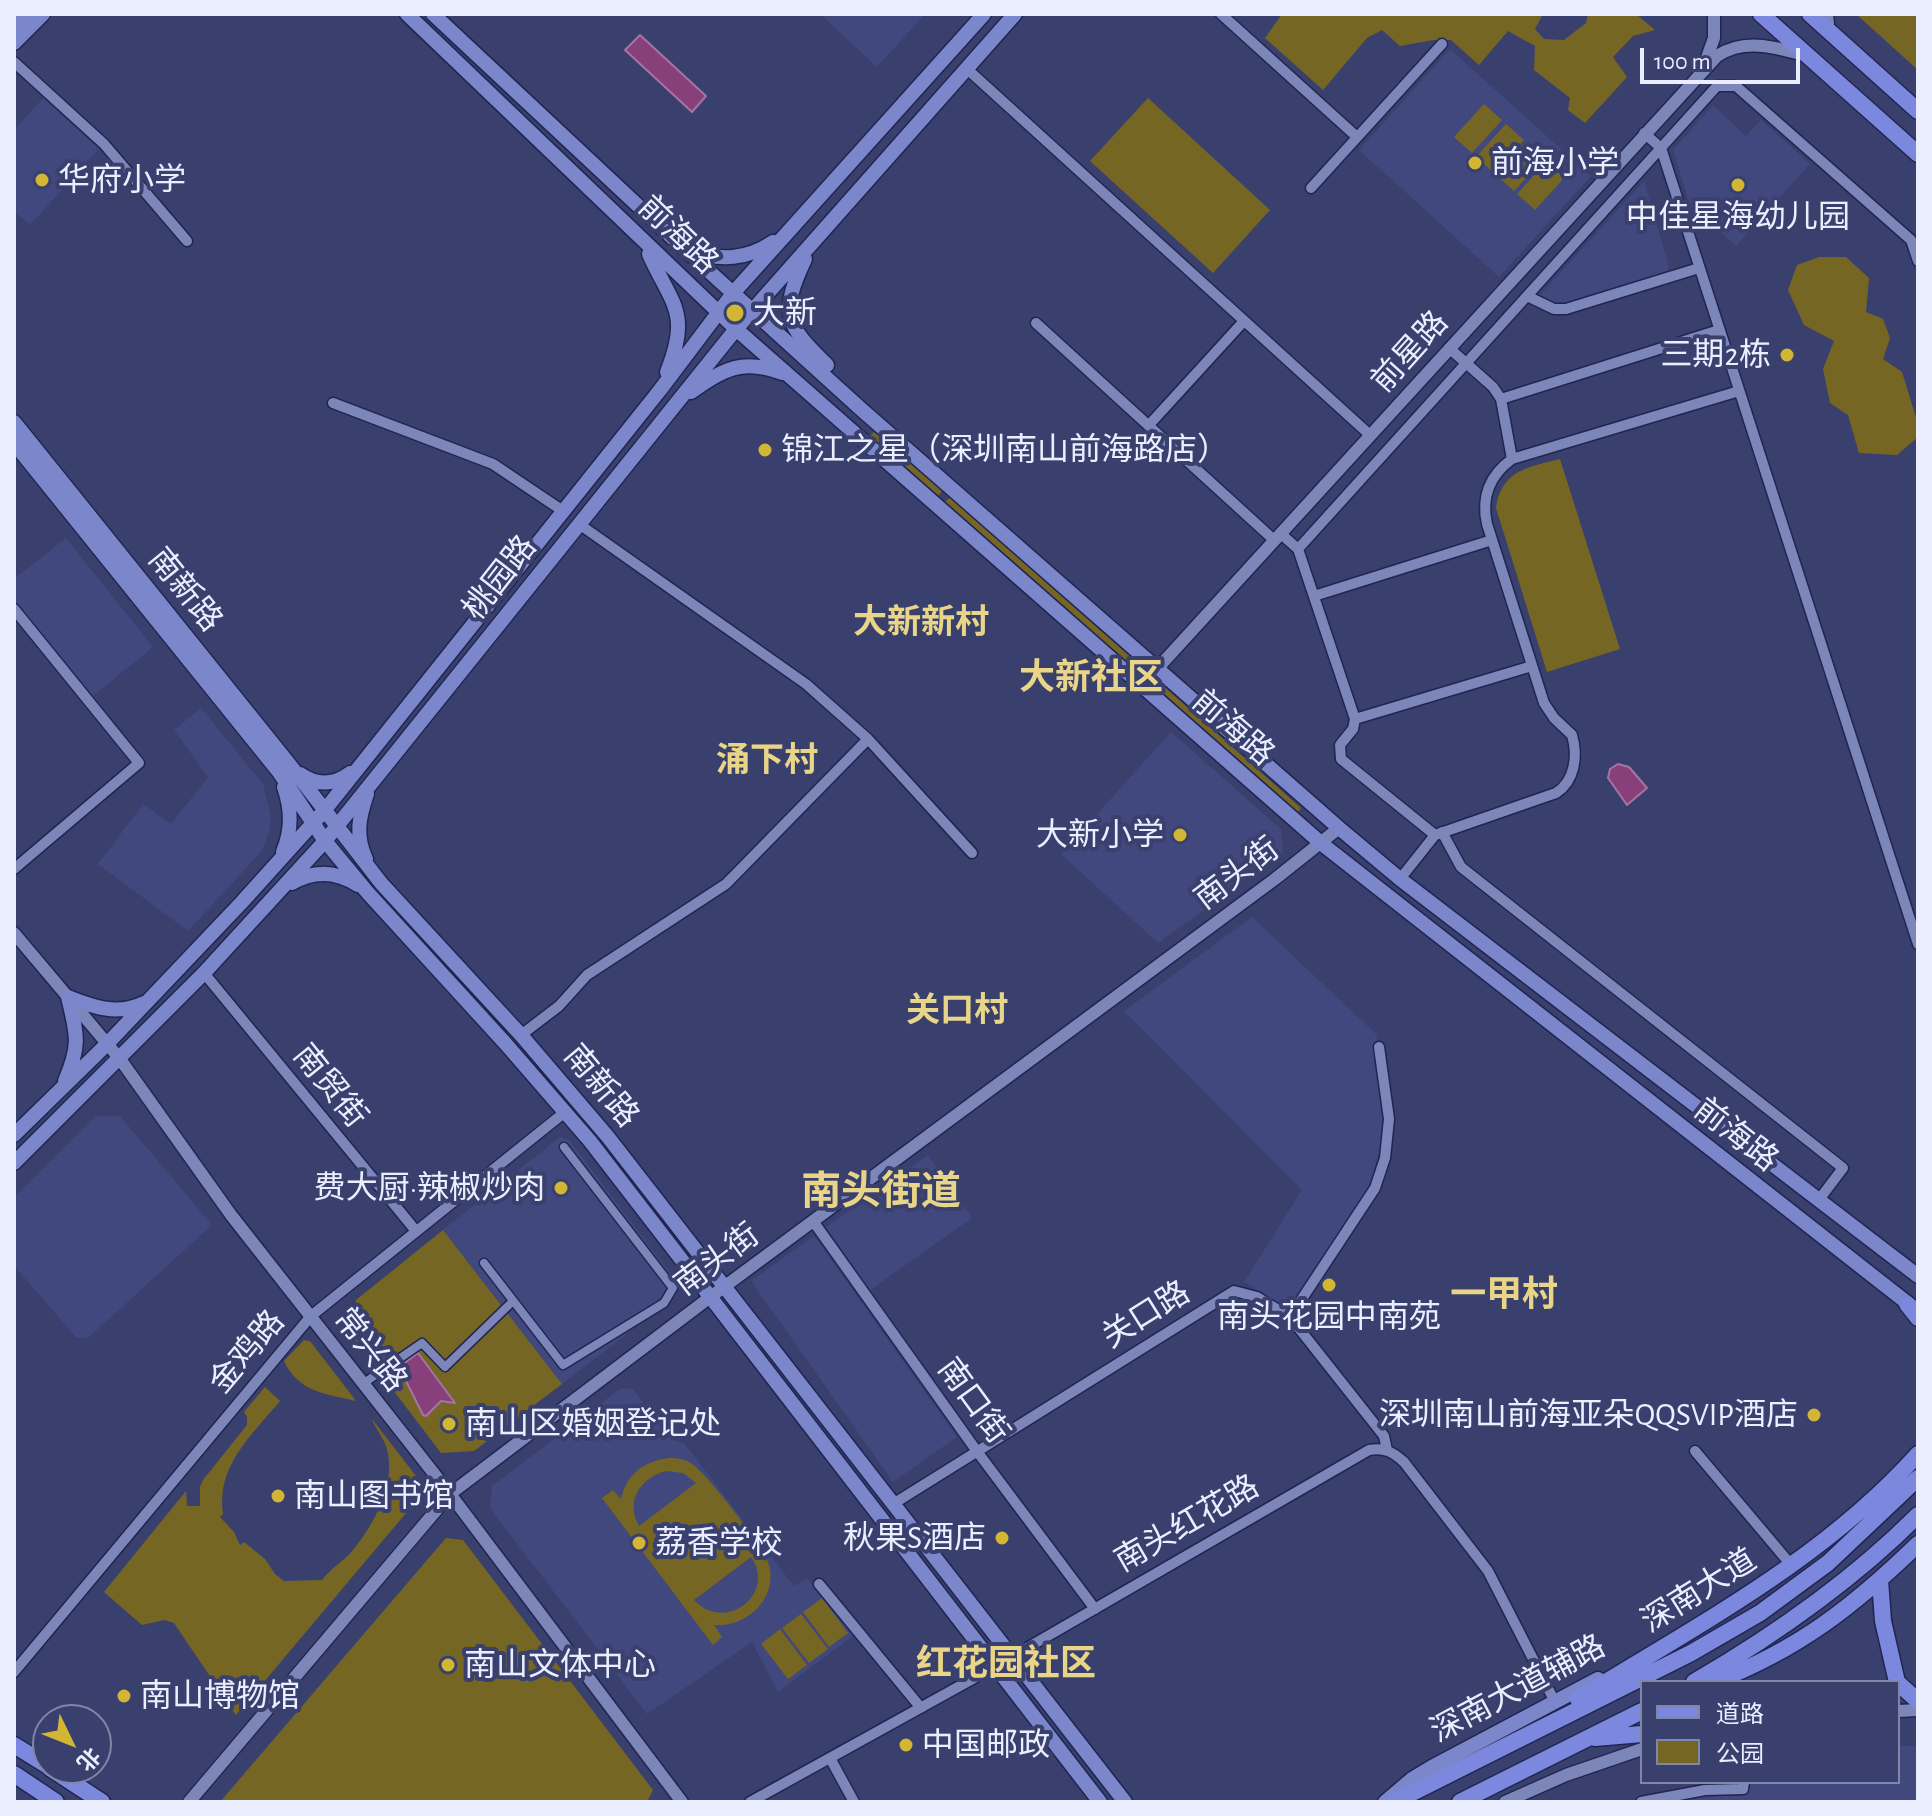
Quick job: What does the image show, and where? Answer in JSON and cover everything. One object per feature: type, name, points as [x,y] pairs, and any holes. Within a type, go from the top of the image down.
[{"type":"main road","points":[[14,43],[21,21],[43,14]]},
{"type":"main road","name":"前海路","points":[[407,14],[736,329],[1322,844],[1913,1308]]},
{"type":"main road","name":"前海路","points":[[433,14],[862,410],[1339,828],[1400,879],[1918,1276]]},
{"type":"main road","name":"桃园路","points":[[14,1135],[152,997],[324,811],[660,390],[734,292],[984,14]]},
{"type":"main road","name":"桃园路","points":[[14,1163],[204,973],[325,841],[736,329],[1015,14]]},
{"type":"main road","points":[[1761,14],[1918,154]]},
{"type":"main road","points":[[1810,14],[1918,111]]},
{"type":"main road","points":[[680,245],[707,256],[738,257],[763,249],[798,221]]},
{"type":"main road","points":[[818,236],[796,277],[790,296],[790,321],[803,342],[828,366],[862,410]]},
{"type":"main road","points":[[644,242],[673,297],[678,316],[677,344],[660,390]]},
{"type":"main road","points":[[680,399],[717,375],[738,366],[765,367],[790,376]]},
{"type":"main road","name":"南新路","points":[[14,422],[284,768],[325,841],[565,1112],[632,1194],[709,1298],[1100,1802]]},
{"type":"main road","name":"南新路","points":[[14,443],[381,883],[521,1035],[608,1137],[1125,1802]]},
{"type":"main road","points":[[284,768],[322,783],[332,783],[360,765]]},
{"type":"main road","points":[[273,867],[287,842],[290,828],[284,768]]},
{"type":"main road","points":[[369,787],[361,810],[359,835],[362,850],[381,883]]},
{"type":"main road","points":[[278,892],[299,879],[322,873],[343,877],[368,893]]},
{"type":"main road","points":[[68,997],[98,1008],[114,1010],[130,1008],[152,997]]},
{"type":"main road","points":[[61,1089],[77,1045],[68,997]]},
{"type":"main road","points":[[1913,1308],[1918,1318]]},
{"type":"main road","name":"深南大道","points":[[1491,1752],[1727,1609],[1792,1566],[1847,1524],[1887,1488],[1916,1455]]},
{"type":"main road","name":"深南大道","points":[[1394,1802],[1727,1633],[1800,1585],[1858,1538],[1918,1478]]},
{"type":"main road","points":[[1697,1680],[1766,1638],[1819,1600],[1918,1515]]},
{"type":"main road","points":[[1719,1680],[1796,1644],[1843,1611],[1918,1544]]},
{"type":"main road","points":[[1880,1580],[1883,1621],[1898,1680]]},
{"type":"main road","name":"深南大道辅路","points":[[1385,1802],[1432,1767],[1683,1633]]},
{"type":"main road","points":[[1900,1684],[1918,1701]]},
{"type":"main road","points":[[1460,1802],[1640,1712]]},
{"type":"main road","points":[[1585,1739],[1640,1734]]},
{"type":"main road","points":[[14,1745],[32,1756]]},
{"type":"main road","points":[[14,1774],[56,1802]]},
{"type":"main road","points":[[75,1784],[102,1802]]},
{"type":"street","points":[[1221,14],[1357,137]]},
{"type":"street","name":"前星路","points":[[1702,70],[1714,38],[1714,14]]},
{"type":"street","points":[[1826,17],[1841,41]]},
{"type":"street","points":[[1311,188],[1442,44]]},
{"type":"street","name":"前星路","points":[[1157,669],[1702,70],[1726,49],[1739,46],[1766,46],[1807,56]]},
{"type":"street","points":[[14,62],[104,144],[187,241]]},
{"type":"street","points":[[966,68],[1370,435]]},
{"type":"street","points":[[1298,549],[1717,86],[1736,86],[1911,240],[1918,261]]},
{"type":"street","points":[[1644,133],[1661,148],[1918,944]]},
{"type":"street","points":[[1527,296],[1554,309],[1566,309],[1699,268]]},
{"type":"street","points":[[1149,425],[1244,321]]},
{"type":"street","points":[[1036,323],[1277,536],[1298,549],[1355,719],[1353,729],[1340,745],[1343,763],[1439,834],[1461,867],[1843,1168],[1818,1201]]},
{"type":"street","points":[[1501,399],[1719,330]]},
{"type":"street","points":[[1449,348],[1493,387],[1501,399],[1512,459]]},
{"type":"street","points":[[1400,879],[1439,834],[1545,798],[1563,789],[1571,779],[1572,735],[1548,711],[1485,513],[1487,490],[1500,468],[1512,459],[1739,391]]},
{"type":"street","points":[[333,403],[493,464],[563,511]]},
{"type":"street","points":[[579,524],[806,684],[868,739],[972,853]]},
{"type":"street","points":[[1314,596],[1492,540]]},
{"type":"street","points":[[14,609],[139,763],[14,869]]},
{"type":"street","points":[[1355,719],[1532,666]]},
{"type":"street","points":[[521,1035],[559,1006],[587,975],[726,884],[868,739]]},
{"type":"street","name":"南头街","points":[[189,1802],[450,1494],[1322,844],[1339,828]]},
{"type":"street","name":"常兴路","points":[[14,933],[120,1059],[231,1215],[450,1494],[682,1802]]},
{"type":"street","name":"南贸街","points":[[204,973],[416,1231]]},
{"type":"street","points":[[1290,1317],[1375,1188],[1385,1158],[1389,1119],[1379,1047]]},
{"type":"street","name":"金鸡路","points":[[14,1672],[311,1316],[565,1112]]},
{"type":"street","points":[[484,1263],[563,1365],[664,1303],[673,1288],[564,1147]]},
{"type":"street","name":"南口街","points":[[813,1221],[976,1450],[1095,1609]]},
{"type":"street","name":"关口路","points":[[893,1504],[1234,1291],[1257,1297],[1290,1317],[1384,1436],[1387,1450]]},
{"type":"street","points":[[364,1383],[422,1343],[445,1367],[513,1301]]},
{"type":"street","name":"南头红花路","points":[[750,1802],[994,1667],[1369,1450],[1387,1450]]},
{"type":"street","points":[[1387,1450],[1404,1462],[1488,1571],[1555,1702]]},
{"type":"street","points":[[1695,1451],[1792,1566]]},
{"type":"street","points":[[819,1584],[921,1708]]},
{"type":"street","points":[[1505,1802],[1566,1775],[1640,1750]]},
{"type":"street","points":[[830,1758],[854,1802]]},
{"type":"street","points":[[1641,1802],[1705,1790],[1743,1789],[1744,1784]]},
{"type":"shaded area","points":[[820,14],[925,14],[877,67]]},
{"type":"shaded area","points":[[640,35],[706,96],[692,112],[625,50]]},
{"type":"shaded area","name":"前海小学","points":[[1450,49],[1591,176],[1499,277],[1359,150]]},
{"type":"shaded area","name":"华府小学","points":[[43,98],[99,149],[30,225],[14,211],[14,130]]},
{"type":"shaded area","name":"中佳星海幼儿园","points":[[1713,105],[1746,136],[1761,120],[1810,164],[1736,246],[1690,205],[1673,150]]},
{"type":"shaded area","points":[[1644,181],[1669,267],[1665,275],[1563,306],[1540,295]]},
{"type":"shaded area","points":[[66,538],[153,647],[93,696],[14,599],[14,579]]},
{"type":"shaded area","points":[[201,708],[263,784],[271,817],[262,851],[188,931],[98,864],[143,804],[171,824],[208,777],[174,730]]},
{"type":"shaded area","name":"大新小学","points":[[1171,732],[1281,829],[1283,853],[1158,943],[1061,854]]},
{"type":"shaded area","points":[[1618,764],[1629,767],[1647,788],[1627,805],[1608,778],[1610,769]]},
{"type":"shaded area","points":[[1252,917],[1376,1034],[1394,1129],[1383,1130],[1371,1187],[1290,1310],[1244,1282],[1302,1190],[1124,1011]]},
{"type":"shaded area","points":[[96,1116],[120,1116],[212,1225],[88,1338],[76,1337],[14,1266],[14,1197]]},
{"type":"shaded area","points":[[560,1137],[569,1140],[677,1282],[669,1301],[562,1384],[443,1230]]},
{"type":"shaded area","points":[[928,1155],[972,1218],[870,1290],[826,1227]]},
{"type":"shaded area","points":[[814,1236],[957,1437],[893,1482],[751,1281]]},
{"type":"shaded area","points":[[418,1353],[455,1403],[441,1401],[426,1416],[399,1367]]},
{"type":"shaded area","name":"荔香学校","points":[[621,1388],[633,1389],[672,1440],[684,1443],[794,1586],[807,1578],[853,1636],[778,1692],[752,1642],[647,1714],[490,1508],[492,1486]]},
{"type":"shaded area","points":[[1900,1746],[1918,1746],[1918,1802],[1678,1802],[1691,1797],[1744,1795],[1747,1784],[1900,1784]]},
{"type":"green space","points":[[1282,14],[1543,14],[1535,29],[1544,39],[1564,40],[1586,23],[1588,14],[1636,14],[1655,30],[1633,36],[1613,57],[1627,77],[1585,123],[1568,110],[1570,98],[1534,70],[1535,46],[1508,31],[1479,65],[1451,40],[1400,46],[1382,30],[1367,38],[1323,90],[1265,38]]},
{"type":"green space","points":[[1856,14],[1918,14],[1918,70]]},
{"type":"green space","points":[[1148,98],[1270,210],[1213,273],[1090,161]]},
{"type":"green space","points":[[1484,104],[1502,120],[1472,153],[1454,137]]},
{"type":"green space","points":[[1506,124],[1524,140],[1494,173],[1476,157]]},
{"type":"green space","points":[[1526,142],[1544,159],[1514,191],[1496,175]]},
{"type":"green space","points":[[1547,161],[1565,177],[1535,210],[1517,194]]},
{"type":"green space","points":[[1819,257],[1846,257],[1869,278],[1866,312],[1883,319],[1890,338],[1883,359],[1902,372],[1918,424],[1918,437],[1897,455],[1859,453],[1848,415],[1830,403],[1823,369],[1834,341],[1804,325],[1788,290],[1797,265]]},
{"type":"green space","points":[[874,432],[942,491],[938,496],[870,436]]},
{"type":"green space","points":[[1560,459],[1620,649],[1547,672],[1496,508],[1499,495],[1510,478],[1527,468]]},
{"type":"green space","points":[[950,497],[1301,808],[1298,812],[945,502]]},
{"type":"green space","points":[[443,1230],[562,1384],[474,1451],[441,1453],[352,1336],[356,1300]]},
{"type":"green space","points":[[304,1340],[310,1341],[356,1401],[314,1390],[290,1371],[284,1361]]},
{"type":"green space","points":[[265,1387],[280,1401],[247,1439],[230,1466],[220,1517],[234,1532],[240,1545],[244,1542],[265,1559],[284,1581],[322,1580],[353,1550],[369,1528],[382,1501],[389,1473],[385,1443],[372,1419],[416,1476],[412,1506],[236,1715],[174,1623],[164,1620],[142,1625],[104,1592],[186,1491],[187,1506],[200,1506],[203,1480],[247,1425],[244,1412]]},
{"type":"green space","points":[[681,1459],[700,1470],[733,1510],[768,1562],[771,1575],[765,1598],[749,1615],[738,1621],[714,1625],[722,1637],[713,1645],[602,1498],[613,1490],[621,1499],[627,1482],[638,1470],[660,1460]],"holes":[[[666,1471],[683,1473],[696,1483],[639,1526],[634,1508],[638,1492],[649,1479]],[[751,1557],[758,1584],[744,1605],[720,1613],[694,1600]]]},
{"type":"green space","name":"南山文体中心","points":[[446,1538],[463,1540],[653,1790],[647,1802],[220,1802]]},
{"type":"green space","points":[[822,1598],[848,1633],[829,1647],[803,1612]]},
{"type":"green space","points":[[801,1614],[828,1649],[809,1663],[782,1628]]},
{"type":"green space","points":[[780,1629],[807,1665],[788,1679],[761,1644]]},
{"type":"place","name":"前海小学","points":[[1475,163]]},
{"type":"place","name":"华府小学","points":[[42,180]]},
{"type":"place","name":"中佳星海幼儿园","points":[[1738,185]]},
{"type":"place","name":"大新","points":[[735,313]]},
{"type":"place","name":"三期2栋","points":[[1787,355]]},
{"type":"place","name":"锦江之星（深圳南山前海路店）","points":[[765,450]]},
{"type":"place","name":"大新小学","points":[[1180,835]]},
{"type":"place","name":"费大厨·辣椒炒肉","points":[[561,1188]]},
{"type":"place","name":"南头花园中南苑","points":[[1329,1285]]},
{"type":"place","name":"深圳南山前海亚朵QQSVIP酒店","points":[[1814,1415]]},
{"type":"place","name":"南山区婚姻登记处","points":[[449,1424]]},
{"type":"place","name":"南山图书馆","points":[[278,1496]]},
{"type":"place","name":"秋果S酒店","points":[[1002,1538]]},
{"type":"place","name":"荔香学校","points":[[639,1543]]},
{"type":"place","name":"南山文体中心","points":[[448,1665]]},
{"type":"place","name":"南山博物馆","points":[[124,1696]]},
{"type":"place","name":"中国邮政","points":[[906,1745]]},
{"type":"district","name":"大新新村","points":[[921,623]]},
{"type":"district","name":"大新社区","points":[[1091,678]]},
{"type":"district","name":"涌下村","points":[[767,761]]},
{"type":"district","name":"关口村","points":[[957,1011]]},
{"type":"district","name":"南头街道","points":[[881,1192]]},
{"type":"district","name":"一甲村","points":[[1504,1295]]},
{"type":"district","name":"红花园社区","points":[[1006,1664]]}]
